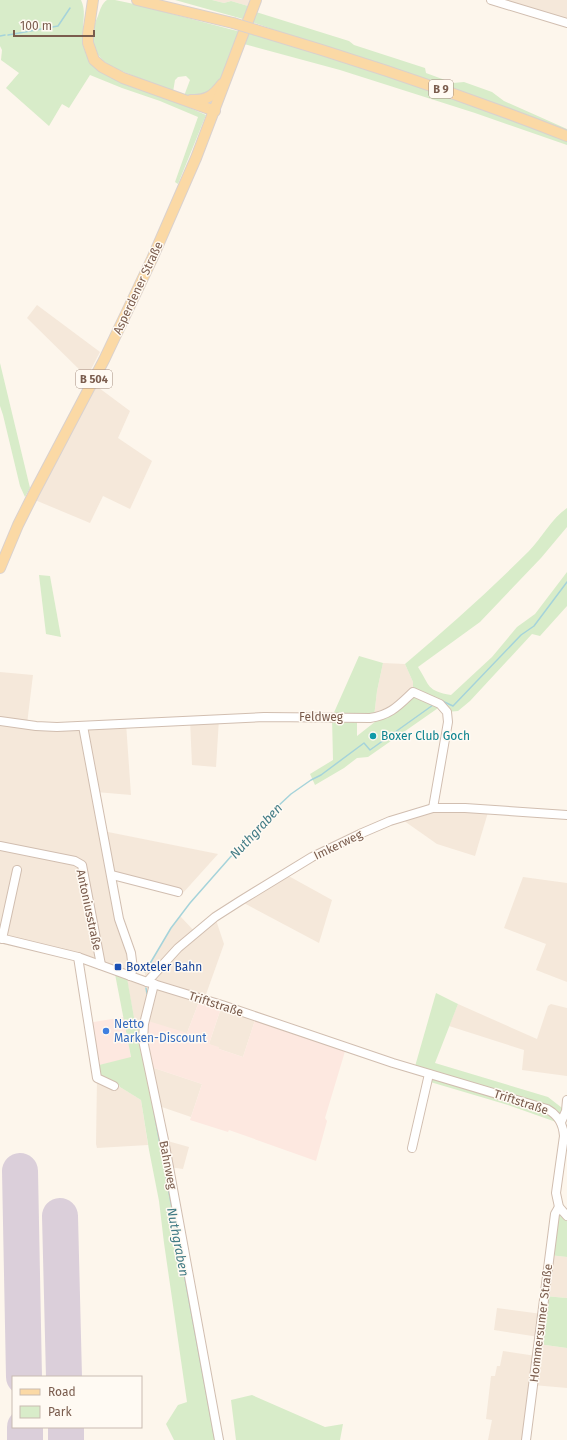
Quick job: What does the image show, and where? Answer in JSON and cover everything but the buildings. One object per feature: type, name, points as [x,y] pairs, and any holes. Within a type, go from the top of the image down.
[{"type":"main road","points":[[85,0],[92,5],[88,43],[94,60],[102,67],[123,78],[215,111]]},
{"type":"main road","name":"B 9","points":[[137,0],[256,30],[393,73],[475,101],[567,136]]},
{"type":"main road","name":"Asperdener Straße","points":[[0,568],[18,525],[104,360],[139,287],[184,187],[215,111],[256,0]]},
{"type":"main road","points":[[185,100],[203,100],[209,98],[217,91],[228,76]]},
{"type":"street","points":[[491,0],[567,23]]},
{"type":"street","name":"Feldweg","points":[[0,721],[36,726],[57,727],[264,717],[370,718],[382,716],[395,709],[413,692],[440,704],[447,712],[448,722],[433,808]]},
{"type":"street","points":[[83,726],[119,919],[131,953],[133,969],[130,976]]},
{"type":"street","name":"Imkerweg","points":[[150,983],[178,948],[214,918],[312,857],[390,821],[433,808],[465,808],[567,815]]},
{"type":"street","name":"Antoniusstraße","points":[[0,846],[75,861],[82,865],[101,965]]},
{"type":"street","name":"Triftstraße","points":[[17,870],[1,938],[78,957],[150,983],[428,1074],[547,1109],[555,1114],[561,1122],[564,1136],[556,1193],[559,1207]]},
{"type":"street","points":[[112,875],[178,892]]},
{"type":"street","points":[[78,957],[97,1078],[114,1086]]},
{"type":"street","name":"Bahnweg","points":[[150,983],[143,1040],[165,1147],[219,1440]]},
{"type":"street","points":[[412,1148],[428,1074]]},
{"type":"street","points":[[561,1122],[566,1111],[567,1100]]},
{"type":"street","points":[[559,1207],[567,1216]]},
{"type":"street","name":"Hommersumer Straße","points":[[526,1440],[555,1214],[559,1207]]},
{"type":"shaded area","points":[[212,0],[250,0],[248,6],[231,1],[224,3]]},
{"type":"shaded area","points":[[491,0],[567,0],[567,23]]},
{"type":"shaded area","points":[[37,305],[100,352],[87,377],[27,318]]},
{"type":"shaded area","points":[[95,385],[130,411],[118,438],[152,461],[130,509],[103,496],[90,523],[35,500]]},
{"type":"shaded area","points":[[383,663],[405,664],[413,682],[413,692],[374,717],[377,691]]},
{"type":"shaded area","points":[[0,672],[33,675],[27,724],[126,723],[131,795],[96,792],[103,831],[218,854],[182,894],[112,875],[132,971],[145,981],[145,972],[171,928],[180,916],[196,933],[215,917],[224,944],[204,1000],[200,999],[187,1033],[143,1040],[135,1023],[126,975],[0,938]]},
{"type":"shaded area","points":[[219,719],[216,767],[192,765],[190,720]]},
{"type":"shaded area","points":[[433,808],[489,809],[475,856],[437,844],[400,818]]},
{"type":"shaded area","points":[[285,874],[332,900],[319,943],[240,901]]},
{"type":"shaded area","points":[[523,877],[567,883],[567,982],[536,970],[546,944],[504,928]]},
{"type":"shaded area","points":[[200,999],[222,1005],[209,1044],[219,1047],[219,1049],[243,1057],[256,1017],[346,1048],[325,1118],[327,1121],[316,1161],[229,1130],[228,1132],[190,1120],[202,1084],[148,1066],[145,1020],[187,1033]]},
{"type":"shaded area","points":[[458,1004],[537,1039],[548,1006],[551,1004],[567,1008],[567,1076],[522,1070],[524,1050],[449,1026]]},
{"type":"shaded area","points":[[222,1005],[256,1017],[243,1057],[209,1044]]},
{"type":"shaded area","points":[[124,1017],[131,1058],[95,1066],[88,1023]]},
{"type":"shaded area","points":[[148,1066],[202,1084],[191,1117],[156,1105]]},
{"type":"shaded area","points":[[97,1078],[119,1085],[141,1100],[148,1145],[97,1148]]},
{"type":"shaded area","points":[[164,1140],[189,1147],[183,1169],[169,1167]]},
{"type":"shaded area","points":[[549,1255],[567,1257],[567,1298],[544,1296]]},
{"type":"shaded area","points":[[497,1308],[542,1314],[539,1337],[494,1330]]},
{"type":"shaded area","points":[[538,1344],[567,1348],[567,1388],[533,1385],[526,1440],[488,1440],[492,1420],[486,1419],[491,1376],[495,1376],[497,1366],[500,1366],[503,1351],[536,1356]]},
{"type":"green space","points":[[0,0],[81,0],[84,11],[84,41],[87,54],[94,66],[206,115],[178,184],[175,182],[198,117],[90,75],[69,108],[62,104],[49,126],[6,88],[19,73],[1,60]]},
{"type":"green space","points":[[107,0],[134,4],[241,32],[221,82],[201,99],[184,96],[190,80],[186,76],[178,77],[175,80],[173,92],[112,67],[105,62],[96,51],[92,38],[100,9]]},
{"type":"green space","points":[[175,0],[212,0],[224,3],[231,1],[248,6],[243,19]]},
{"type":"green space","points":[[256,12],[349,41],[354,45],[425,68],[426,73],[453,83],[464,82],[492,92],[504,101],[567,129],[567,132],[252,22]]},
{"type":"green space","points":[[247,33],[305,49],[439,92],[567,140],[567,145],[475,113],[340,70],[244,44]]},
{"type":"green space","points":[[0,363],[30,488],[25,497],[20,486],[0,406]]},
{"type":"green space","points":[[567,508],[567,527],[541,558],[480,622],[418,667],[430,687],[437,692],[451,695],[492,657],[517,627],[535,614],[567,572],[567,606],[540,636],[532,634],[470,701],[458,711],[447,712],[441,706],[368,757],[357,758],[344,768],[315,785],[310,774],[333,760],[332,717],[359,656],[383,663],[377,691],[374,717],[357,718],[357,736],[413,692],[413,682],[405,664],[468,609],[514,566],[534,546],[561,512]]},
{"type":"green space","points":[[39,575],[50,576],[61,637],[46,634]]},
{"type":"green space","points":[[115,974],[127,978],[135,1023],[143,1040],[219,1440],[174,1440],[166,1424],[178,1405],[187,1402],[159,1201],[141,1100],[119,1085],[97,1078],[95,1066],[131,1057]]},
{"type":"green space","points":[[436,993],[458,1004],[435,1063],[548,1097],[566,1111],[561,1122],[556,1122],[508,1105],[427,1081],[428,1074],[414,1070]]},
{"type":"green space","points":[[559,1207],[567,1216],[567,1257],[549,1255]]},
{"type":"green space","points":[[544,1296],[567,1298],[567,1348],[538,1344]]},
{"type":"green space","points":[[252,1395],[325,1427],[343,1424],[340,1440],[236,1440],[231,1400]]},
{"type":"waterway","points":[[8,35],[58,26],[70,8]]},
{"type":"waterway","points":[[0,36],[5,35]]},
{"type":"waterway","name":"Nuthgraben","points":[[440,700],[453,706],[521,635],[534,626],[567,582]]},
{"type":"waterway","name":"Nuthgraben","points":[[145,972],[171,928],[190,903],[262,821],[291,794],[321,775],[364,743],[370,750],[433,705]]},
{"type":"waterway","name":"Nuthgraben","points":[[146,988],[147,994]]},
{"type":"waterway","name":"Nuthgraben","points":[[152,1101],[215,1440]]},
{"type":"runway","points":[[20,1171],[24,1376]]},
{"type":"runway","points":[[60,1216],[64,1376]]},
{"type":"runway","points":[[25,1428],[25,1440]]},
{"type":"runway","points":[[66,1428],[66,1440]]},
{"type":"place","name":"Boxer Club Goch","points":[[373,736]]},
{"type":"place","name":"Boxteler Bahn","points":[[118,967]]},
{"type":"place","name":"Netto Marken-Discount","points":[[106,1031]]}]
